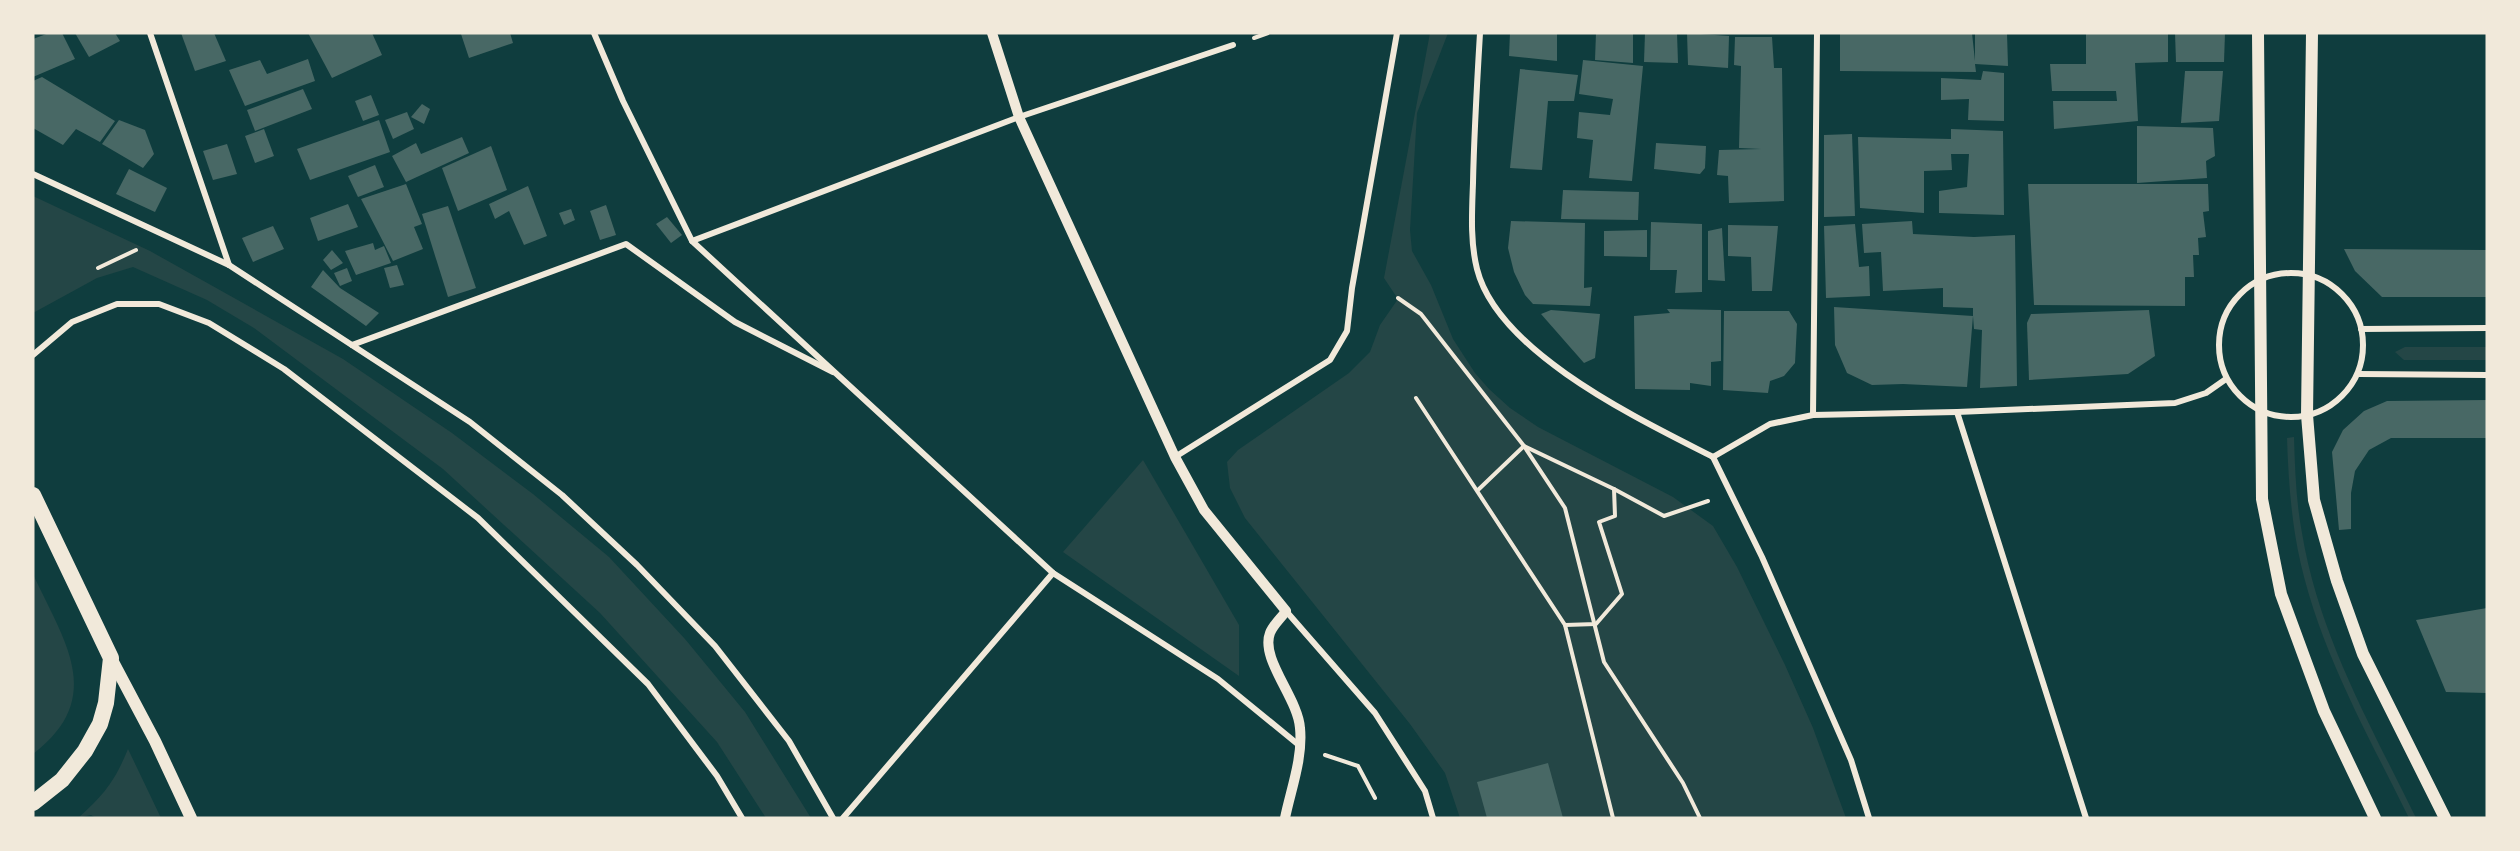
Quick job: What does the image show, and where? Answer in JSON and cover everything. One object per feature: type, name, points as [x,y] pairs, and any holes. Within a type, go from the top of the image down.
[{"type":"highway","points":[[33,495],[111,658],[106,703],[100,724],[85,751],[62,780],[33,803]]},
{"type":"main road","points":[[2258,33],[2262,499],[2281,594],[2324,711],[2375,818]]},
{"type":"main road","points":[[2312,33],[2307,415],[2314,500],[2337,581],[2363,654],[2445,818]]},
{"type":"main road","points":[[111,658],[155,741],[191,818]]},
{"type":"street","points":[[150,33],[229,265]]},
{"type":"street","points":[[594,33],[623,101],[692,241],[1053,573],[1218,679],[1301,746]]},
{"type":"street","points":[[992,33],[1019,117],[1175,457],[1204,510],[1286,611],[1375,712],[1425,791],[1433,818]]},
{"type":"street","points":[[1175,457],[1330,360],[1347,331],[1352,288],[1397,33]]},
{"type":"street","points":[[1480,33],[1472,234],[1477,271],[1489,296],[1506,321],[1546,360],[1635,417],[1713,457],[1762,557],[1851,760],[1869,818]]},
{"type":"street","points":[[1813,415],[1817,33]]},
{"type":"street","points":[[692,241],[1019,117],[1233,45]]},
{"type":"street","points":[[33,174],[229,265],[470,422],[562,495],[638,565],[715,646],[789,741],[833,818]]},
{"type":"street","points":[[352,345],[626,244],[735,322],[842,377]]},
{"type":"street","points":[[2282,274],[2309,275],[2342,293],[2354,310],[2361,329],[2363,350],[2359,374],[2345,395],[2331,405],[2307,415],[2283,417],[2260,410],[2241,398],[2226,379],[2220,357],[2220,334],[2227,312],[2241,293],[2260,280],[2282,274]]},
{"type":"street","points":[[33,355],[72,322],[117,304],[159,304],[209,323],[284,369],[478,518],[632,668],[648,684],[717,776],[742,818]]},
{"type":"street","points":[[2361,329],[2487,328]]},
{"type":"street","points":[[2359,374],[2487,375]]},
{"type":"street","points":[[1713,457],[1770,424],[1813,415],[2175,403],[2206,393],[2226,379]]},
{"type":"street","points":[[1957,412],[2086,818]]},
{"type":"street","points":[[843,818],[1053,573]]},
{"type":"street","points":[[1285,818],[1301,746],[1300,725],[1295,704],[1271,661],[1270,634],[1286,611]]},
{"type":"path","points":[[98,268],[142,247]]},
{"type":"path","points":[[1398,298],[1421,314],[1524,446],[1565,508],[1604,662],[1683,783],[1700,818]]},
{"type":"path","points":[[1416,398],[1565,625],[1613,818]]},
{"type":"path","points":[[1524,446],[1664,516],[1731,493]]},
{"type":"path","points":[[1478,490],[1524,446]]},
{"type":"path","points":[[1565,625],[1596,624],[1622,594],[1599,522],[1615,516],[1614,489]]},
{"type":"path","points":[[1318,753],[1359,765],[1375,798]]},
{"type":"shaded area","points":[[1430,33],[1448,33],[1417,113],[1410,230],[1412,251],[1431,285],[1453,339],[1475,373],[1510,408],[1538,427],[1673,497],[1713,526],[1737,567],[1785,665],[1813,728],[1846,818],[1460,818],[1445,773],[1410,724],[1245,518],[1230,488],[1227,462],[1238,450],[1349,373],[1370,352],[1380,325],[1398,299],[1384,278]]},
{"type":"shaded area","points":[[33,196],[150,251],[343,359],[452,433],[533,494],[609,557],[685,639],[745,712],[811,818],[766,818],[717,742],[600,613],[443,469],[254,328],[207,300],[133,267],[97,278],[33,313]]},
{"type":"shaded area","points":[[2405,347],[2487,347],[2487,360],[2404,360],[2395,352]]},
{"type":"shaded area","points":[[2294,437],[2300,521],[2310,571],[2321,608],[2348,680],[2416,818],[2409,818],[2357,715],[2313,608],[2295,534],[2292,510],[2287,438]]},
{"type":"shaded area","points":[[1143,460],[1239,625],[1239,676],[1063,552]]},
{"type":"shaded area","points":[[33,574],[66,645],[72,667],[74,689],[69,711],[56,733],[33,754]]},
{"type":"shaded area","points":[[128,749],[161,818],[96,818],[91,815],[78,818],[108,787]]},
{"type":"building","points":[[49,33],[62,33],[75,59],[33,77],[33,39]]},
{"type":"building","points":[[75,33],[115,33],[120,41],[89,57]]},
{"type":"building","points":[[181,33],[214,33],[226,61],[195,71]]},
{"type":"building","points":[[308,33],[372,33],[382,55],[332,78]]},
{"type":"building","points":[[510,33],[513,43],[469,58],[461,34]]},
{"type":"building","points":[[1510,33],[1557,33],[1557,61],[1509,56]]},
{"type":"building","points":[[1596,33],[1633,33],[1633,63],[1595,60]]},
{"type":"building","points":[[1645,33],[1677,33],[1678,63],[1644,62]]},
{"type":"building","points":[[1687,33],[1729,36],[1728,68],[1688,65]]},
{"type":"building","points":[[1840,33],[1972,33],[1975,61],[1975,33],[2007,33],[2008,66],[1975,64],[1976,72],[1840,71]]},
{"type":"building","points":[[2086,33],[2168,33],[2168,62],[2135,63],[2138,121],[2054,129],[2053,101],[2117,101],[2116,91],[2052,91],[2050,64],[2086,64]]},
{"type":"building","points":[[2175,33],[2225,33],[2224,62],[2176,62]]},
{"type":"building","points":[[1735,37],[1772,37],[1774,68],[1782,68],[1784,201],[1729,203],[1728,176],[1717,175],[1719,150],[1761,149],[1739,148],[1741,66],[1734,65]]},
{"type":"building","points":[[308,59],[315,81],[245,106],[229,70],[260,60],[267,74]]},
{"type":"building","points":[[1583,60],[1643,66],[1632,181],[1589,178],[1593,140],[1577,138],[1579,112],[1610,115],[1613,99],[1579,94]]},
{"type":"building","points":[[1520,69],[1578,75],[1574,101],[1548,101],[1542,170],[1510,168]]},
{"type":"building","points":[[1983,71],[2004,73],[2004,121],[1968,120],[1969,99],[1941,100],[1941,78],[1981,80]]},
{"type":"building","points":[[2185,71],[2223,71],[2219,121],[2181,123]]},
{"type":"building","points":[[42,77],[115,121],[100,142],[76,129],[63,145],[33,128],[33,81]]},
{"type":"building","points":[[303,89],[312,109],[255,131],[247,110]]},
{"type":"building","points":[[371,95],[379,115],[363,121],[355,101]]},
{"type":"building","points":[[422,104],[430,109],[424,124],[411,117]]},
{"type":"building","points":[[407,112],[414,129],[393,139],[385,120]]},
{"type":"building","points":[[119,120],[145,130],[154,154],[143,168],[102,144]]},
{"type":"building","points":[[379,120],[390,152],[310,180],[297,149]]},
{"type":"building","points":[[2137,126],[2213,128],[2215,156],[2206,161],[2207,178],[2137,183]]},
{"type":"building","points":[[264,129],[274,156],[255,163],[245,136]]},
{"type":"building","points":[[1951,129],[2003,131],[2004,215],[1939,213],[1939,191],[1967,187],[1969,154],[1951,154],[1952,170],[1924,171],[1924,213],[1860,208],[1858,137],[1951,139]]},
{"type":"building","points":[[1852,134],[1855,216],[1824,217],[1824,135]]},
{"type":"building","points":[[462,137],[469,153],[406,182],[392,156],[416,143],[421,154]]},
{"type":"building","points":[[1656,143],[1706,146],[1705,168],[1700,174],[1654,169]]},
{"type":"building","points":[[227,144],[237,174],[213,180],[203,151]]},
{"type":"building","points":[[491,146],[507,190],[458,211],[442,168]]},
{"type":"building","points":[[375,165],[384,187],[358,197],[348,176]]},
{"type":"building","points":[[129,169],[167,188],[155,212],[116,194]]},
{"type":"building","points":[[406,184],[422,224],[414,227],[423,249],[393,261],[361,199]]},
{"type":"building","points":[[2028,184],[2208,184],[2209,211],[2203,212],[2206,237],[2198,238],[2199,255],[2193,255],[2194,277],[2185,277],[2185,306],[2034,305]]},
{"type":"building","points":[[528,186],[547,236],[524,245],[509,211],[495,219],[489,204]]},
{"type":"building","points":[[1563,190],[1639,192],[1638,220],[1561,219]]},
{"type":"building","points":[[348,204],[358,227],[318,241],[310,218]]},
{"type":"building","points":[[606,205],[616,235],[600,240],[590,211]]},
{"type":"building","points":[[448,206],[476,288],[448,297],[422,214]]},
{"type":"building","points":[[571,209],[575,220],[564,225],[559,213]]},
{"type":"building","points":[[667,217],[682,235],[671,243],[656,224]]},
{"type":"building","points":[[1511,221],[1585,223],[1584,288],[1592,287],[1590,306],[1533,304],[1525,295],[1514,272],[1508,248]]},
{"type":"building","points":[[1912,221],[1913,234],[1974,237],[2015,235],[2017,386],[1980,388],[1982,330],[1974,329],[1973,308],[1943,307],[1943,288],[1883,291],[1881,252],[1864,253],[1862,224]]},
{"type":"building","points":[[1651,222],[1702,224],[1702,292],[1675,293],[1677,270],[1650,270]]},
{"type":"building","points":[[1855,224],[1859,267],[1869,266],[1870,296],[1826,298],[1824,226]]},
{"type":"building","points":[[1728,225],[1778,226],[1772,291],[1752,291],[1751,257],[1728,256]]},
{"type":"building","points":[[273,226],[284,249],[253,262],[242,238]]},
{"type":"building","points":[[1722,228],[1725,281],[1708,280],[1708,231]]},
{"type":"building","points":[[1647,230],[1647,257],[1604,256],[1604,231]]},
{"type":"building","points":[[373,243],[375,250],[384,246],[391,263],[356,275],[345,251]]},
{"type":"building","points":[[2344,249],[2487,250],[2487,297],[2382,297],[2355,271]]},
{"type":"building","points":[[332,250],[343,263],[331,270],[323,260]]},
{"type":"building","points":[[397,265],[404,285],[390,288],[384,268]]},
{"type":"building","points":[[347,268],[352,281],[340,286],[334,273]]},
{"type":"building","points":[[323,270],[340,288],[379,313],[366,326],[311,287]]},
{"type":"building","points":[[1834,307],[1973,316],[1967,387],[1872,385],[1847,373],[1835,345]]},
{"type":"building","points":[[1667,309],[1721,310],[1721,361],[1711,362],[1711,386],[1690,383],[1690,390],[1635,389],[1634,316],[1670,313]]},
{"type":"building","points":[[1551,310],[1600,314],[1595,358],[1584,363],[1541,314]]},
{"type":"building","points":[[2149,310],[2155,356],[2128,374],[2029,380],[2027,323],[2031,314]]},
{"type":"building","points":[[1724,311],[1789,311],[1797,324],[1795,363],[1784,376],[1770,381],[1768,393],[1723,390]]},
{"type":"building","points":[[2487,400],[2487,438],[2391,438],[2369,450],[2355,471],[2351,493],[2351,529],[2339,530],[2332,452],[2343,430],[2364,411],[2387,401]]},
{"type":"building","points":[[2487,608],[2487,693],[2446,692],[2416,620]]},
{"type":"building","points":[[1548,763],[1563,818],[1487,818],[1477,782]]}]
